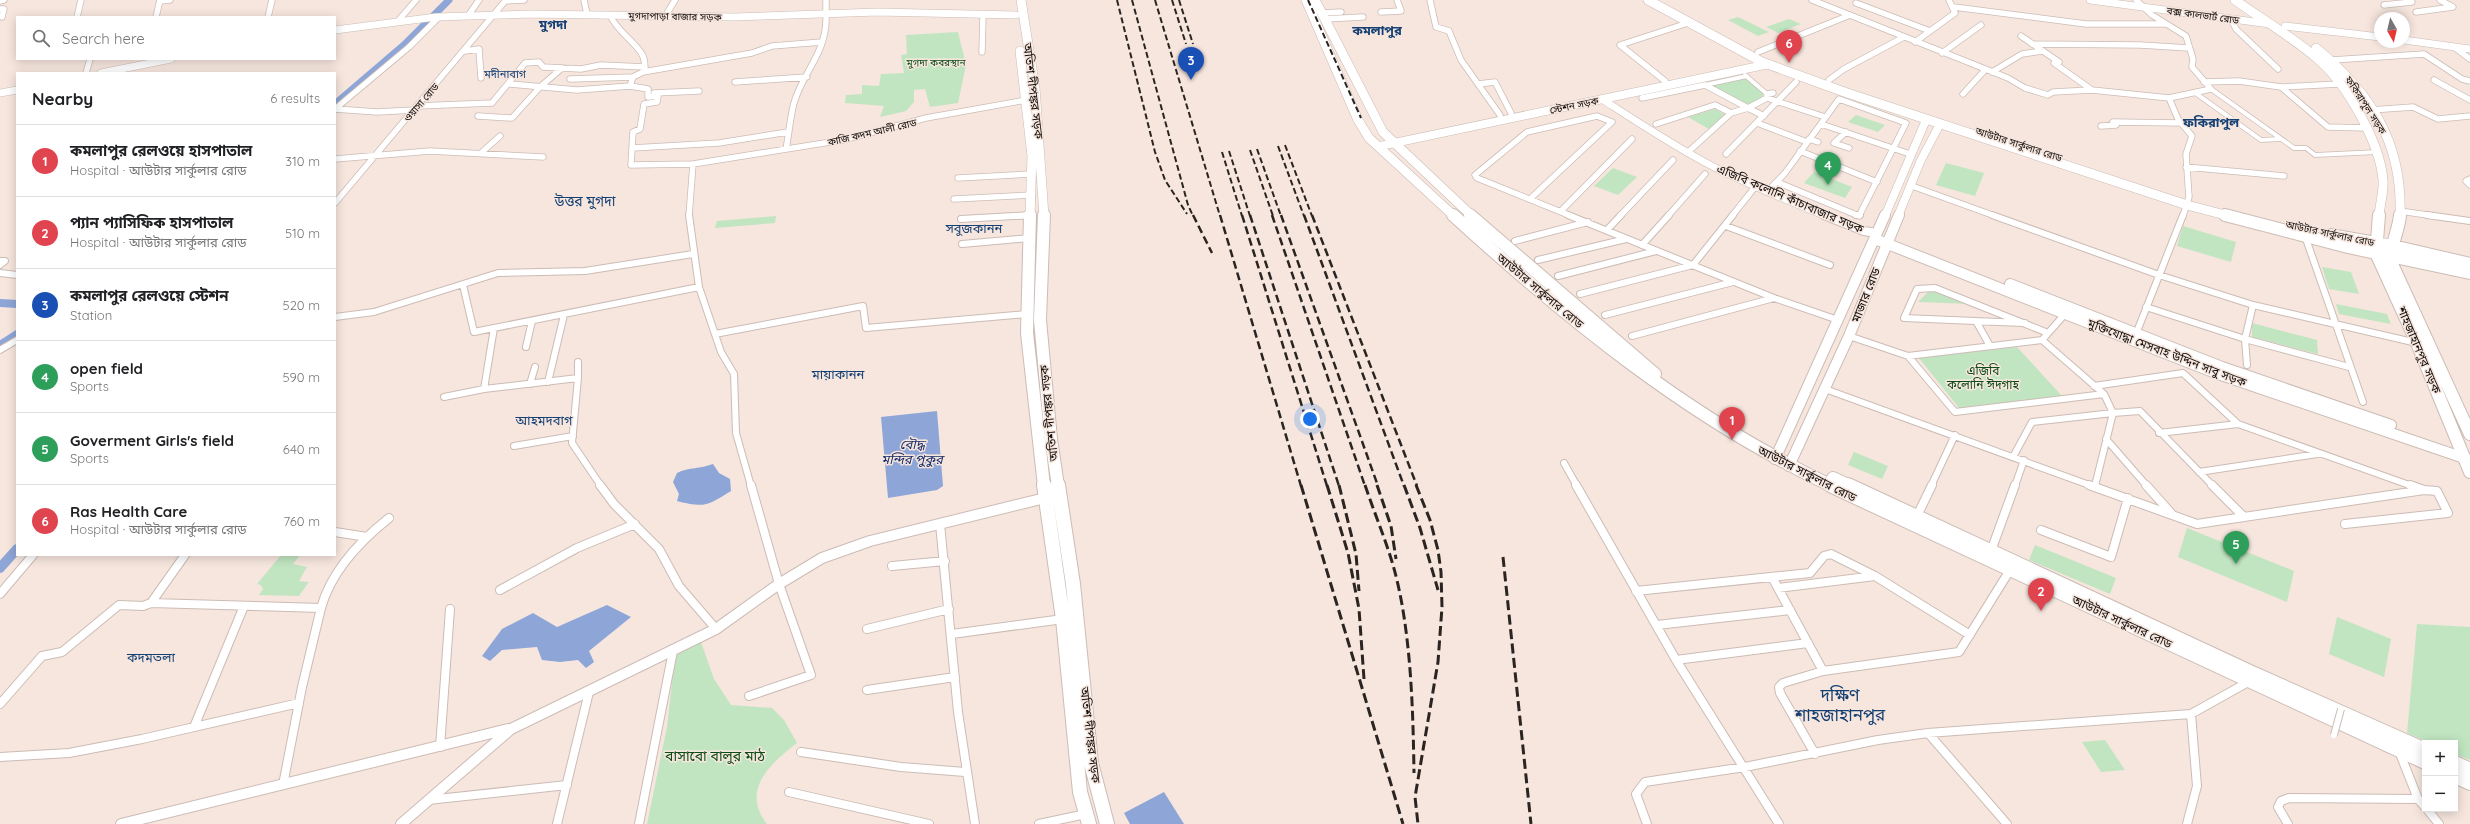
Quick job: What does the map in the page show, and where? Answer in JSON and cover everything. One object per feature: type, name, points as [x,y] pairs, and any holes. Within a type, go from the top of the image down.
[{"type":"main road","name":"অতিশ দীপঙ্কর সড়ক","points":[[1014,0],[1031,99],[1032,215],[1027,314],[1045,498],[1062,619],[1076,769],[1088,819]]},
{"type":"main road","name":"অতিশ দীপঙ্কর সড়ক","points":[[1021,0],[1044,206],[1040,320],[1051,439],[1073,584],[1091,763],[1101,809],[1107,824]]},
{"type":"main road","name":"আউটার সার্কুলার রোড","points":[[1306,0],[1362,128],[1384,143],[1497,255],[1564,312],[1667,391],[1777,456],[2010,570],[2251,678],[2422,749]]},
{"type":"main road","name":"আউটার সার্কুলার রোড","points":[[1315,0],[1379,127],[1384,143]]},
{"type":"main road","name":"আউটার সার্কুলার রোড","points":[[1648,0],[1688,23],[1769,61],[1928,117],[2188,201],[2305,236],[2374,247]]},
{"type":"main road","name":"আউটার সার্কুলার রোড","points":[[1660,0],[1758,52],[1769,61],[1829,80],[1928,117]]},
{"type":"main road","name":"ফকিরাপুল সড়ক","points":[[2235,0],[2309,52],[2339,84],[2368,128],[2378,152],[2383,182],[2374,247]]},
{"type":"main road","name":"ফকিরাপুল সড়ক","points":[[2246,0],[2332,60],[2350,78],[2383,129],[2397,164],[2400,211],[2392,251]]},
{"type":"main road","name":"স্টেশন সড়ক","points":[[1384,143],[1600,97],[1740,70],[1769,61]]},
{"type":"main road","name":"স্টেশন সড়ক","points":[[1600,97],[1769,61]]},
{"type":"main road","name":"স্টেশন সড়ক","points":[[1384,143],[1500,115],[1513,115]]},
{"type":"main road","name":"মাজার রোড","points":[[1777,456],[1876,236],[1910,154],[1928,117]]},
{"type":"main road","name":"মাজার রোড","points":[[1791,463],[1849,336],[1933,134],[1943,121]]},
{"type":"main road","name":"আউটার সার্কুলার রোড","points":[[2188,201],[2392,251]]},
{"type":"main road","name":"মুক্তিযোদ্ধা মেসবাহ উদ্দিন সাবু সড়ক","points":[[1876,236],[2222,366],[2466,455]]},
{"type":"main road","name":"মুক্তিযোদ্ধা মেসবাহ উদ্দিন সাবু সড়ক","points":[[1888,240],[2065,314],[2218,374],[2466,455]]},
{"type":"main road","points":[[2374,247],[2405,254],[2470,273]]},
{"type":"main road","name":"শাহজাহানপুর সড়ক","points":[[2374,247],[2418,343],[2466,455],[2470,472]]},
{"type":"main road","name":"শাহজাহানপুর সড়ক","points":[[2392,251],[2470,434]]},
{"type":"main road","points":[[2405,254],[2470,264]]},
{"type":"main road","name":"আউটার সার্কুলার রোড","points":[[1791,463],[1917,516],[2422,761]]},
{"type":"main road","points":[[1045,498],[1059,496]]},
{"type":"main road","points":[[2458,765],[2470,770]]},
{"type":"main road","points":[[2458,777],[2470,783]]},
{"type":"main road","points":[[1088,819],[1101,809]]},
{"type":"street","points":[[0,1],[4,0]]},
{"type":"street","points":[[77,16],[81,0]]},
{"type":"street","points":[[156,16],[160,1],[170,0]]},
{"type":"street","points":[[268,16],[272,0]]},
{"type":"street","points":[[398,21],[416,0]]},
{"type":"street","points":[[468,16],[479,0]]},
{"type":"street","points":[[506,1],[524,0]]},
{"type":"street","points":[[584,0],[587,14]]},
{"type":"street","points":[[666,15],[675,0]]},
{"type":"street","points":[[786,149],[794,102],[827,30],[826,0]]},
{"type":"street","points":[[1381,12],[1401,11],[1397,0]]},
{"type":"street","points":[[1430,0],[1436,27],[1449,31],[1461,60],[1500,115]]},
{"type":"street","points":[[1915,42],[1955,13],[1954,7],[1949,0]]},
{"type":"street","name":"বক্স কালভার্ট রোড","points":[[2090,0],[2270,24]]},
{"type":"street","points":[[2136,0],[2142,7],[2186,36],[2194,59],[2192,67],[2211,89],[2294,148],[2306,148],[2314,155],[2378,152]]},
{"type":"street","points":[[2384,5],[2412,2],[2410,0]]},
{"type":"street","points":[[2416,12],[2453,7],[2440,0]]},
{"type":"street","name":"ওয়াসা রোড","points":[[336,201],[506,1]]},
{"type":"street","points":[[1816,1],[2048,95],[2053,92],[2092,90],[2169,98],[2211,89]]},
{"type":"street","points":[[1856,3],[1930,31]]},
{"type":"street","points":[[1954,7],[2102,26],[2134,27],[2166,24]]},
{"type":"street","points":[[0,9],[4,9],[2,17]]},
{"type":"street","name":"মুগদাপাড়া বাজার সড়ক","points":[[336,30],[425,18],[495,15],[587,14],[734,17],[878,12],[983,15],[1016,14]]},
{"type":"street","points":[[1323,16],[1341,12]]},
{"type":"street","points":[[570,79],[633,77],[644,70],[646,59],[643,52],[634,46],[614,26],[610,15]]},
{"type":"street","points":[[982,52],[983,15]]},
{"type":"street","points":[[1758,52],[1850,15]]},
{"type":"street","points":[[1323,16],[1363,17]]},
{"type":"street","points":[[336,108],[409,47],[437,17]]},
{"type":"street","points":[[2231,19],[2236,29],[2278,69]]},
{"type":"street","points":[[1665,82],[1620,45],[1688,23]]},
{"type":"street","points":[[1942,53],[1981,25]]},
{"type":"street","points":[[2285,26],[2374,36]]},
{"type":"street","points":[[2021,36],[2059,61],[2054,63],[2092,90]]},
{"type":"street","points":[[1829,80],[1844,69],[1904,37]]},
{"type":"street","points":[[2410,41],[2470,49]]},
{"type":"street","points":[[336,109],[376,112],[492,103],[510,84],[525,64],[539,62],[543,67],[581,69],[601,65],[644,70],[752,53],[772,46],[822,42]]},
{"type":"street","points":[[2032,44],[2140,44],[2189,48]]},
{"type":"street","points":[[2454,46],[2470,59]]},
{"type":"street","points":[[465,51],[480,50],[481,78]]},
{"type":"street","points":[[1992,72],[2012,57],[2027,51],[2043,51]]},
{"type":"street","points":[[2332,60],[2424,54],[2462,79],[2470,81]]},
{"type":"street","points":[[86,72],[90,60]]},
{"type":"street","points":[[105,72],[145,62],[162,60]]},
{"type":"street","points":[[478,116],[512,118],[540,87],[562,68]]},
{"type":"street","points":[[1740,70],[1778,101],[1829,113]]},
{"type":"street","points":[[1963,94],[1985,70]]},
{"type":"street","points":[[735,82],[807,76]]},
{"type":"street","points":[[1644,100],[1642,98],[1747,76]]},
{"type":"street","points":[[630,86],[633,77]]},
{"type":"street","points":[[2434,80],[2470,100]]},
{"type":"street","points":[[2204,82],[2239,81],[2281,87],[2339,84]]},
{"type":"street","points":[[1478,84],[1495,82],[1513,115]]},
{"type":"street","points":[[510,84],[577,90],[630,86],[648,89],[648,97],[658,96],[657,102],[644,104],[640,129],[633,132],[632,148],[719,143],[788,132]]},
{"type":"street","points":[[1705,85],[1765,118]]},
{"type":"street","points":[[1730,152],[1743,141],[1757,123],[1773,110],[1778,101],[1785,97],[1794,85]]},
{"type":"street","points":[[2281,87],[2331,128],[2368,128]]},
{"type":"street","points":[[0,93],[16,90]]},
{"type":"street","points":[[648,93],[699,91]]},
{"type":"street","points":[[2194,92],[2261,140],[2281,139]]},
{"type":"street","points":[[1687,152],[1731,113],[1748,108],[1769,95]]},
{"type":"street","name":"এজিবি কলোনি কাঁচাবাজার সড়ক","points":[[1600,97],[1687,152],[1755,187],[1876,236]]},
{"type":"street","points":[[2136,334],[2188,201],[2186,154],[2192,136],[2169,103],[2169,98]]},
{"type":"street","name":"কাজি কদম আলী রোড","points":[[632,148],[632,165],[693,164],[843,140],[926,118],[1031,99]]},
{"type":"street","points":[[1767,192],[1785,172],[1839,99],[1906,123],[1859,216],[1777,182]]},
{"type":"street","points":[[1656,124],[1715,105],[1731,113]]},
{"type":"street","points":[[2371,110],[2413,107],[2438,119],[2470,116]]},
{"type":"street","points":[[1531,198],[1612,122],[1597,116],[1527,132],[1475,175],[1477,178],[1531,198],[1733,282],[1838,320]]},
{"type":"street","points":[[2101,126],[2116,125],[2113,122],[2182,123]]},
{"type":"street","points":[[1757,123],[1802,150],[1810,148]]},
{"type":"street","points":[[1821,124],[1910,154]]},
{"type":"street","points":[[1846,132],[1834,143],[1849,148]]},
{"type":"street","points":[[481,153],[500,136]]},
{"type":"street","points":[[1562,211],[1632,139]]},
{"type":"street","points":[[1788,156],[1818,142]]},
{"type":"street","points":[[1795,146],[1877,182]]},
{"type":"street","points":[[336,159],[430,151],[544,157]]},
{"type":"street","points":[[1607,230],[1673,160]]},
{"type":"street","points":[[693,164],[688,222],[699,287],[721,352],[734,374],[736,433],[779,584],[811,675],[749,696]]},
{"type":"street","points":[[1791,164],[1797,167]]},
{"type":"street","points":[[2186,167],[2284,176]]},
{"type":"street","points":[[1777,170],[1794,173]]},
{"type":"street","points":[[958,178],[1032,174]]},
{"type":"street","points":[[1642,245],[1705,174]]},
{"type":"street","points":[[2470,179],[2466,181],[2470,185]]},
{"type":"street","points":[[1912,186],[2159,275],[2253,305],[2418,343]]},
{"type":"street","points":[[1580,294],[1693,265],[1726,226],[1755,187]]},
{"type":"street","points":[[954,199],[1032,195]]},
{"type":"street","points":[[2400,211],[2470,222]]},
{"type":"street","points":[[961,219],[1032,215]]},
{"type":"street","points":[[1515,241],[1588,222]]},
{"type":"street","points":[[1726,226],[1830,266]]},
{"type":"street","points":[[2305,236],[2349,367],[2363,402]]},
{"type":"street","points":[[962,244],[1030,238]]},
{"type":"street","points":[[1538,260],[1626,238]]},
{"type":"street","points":[[1558,276],[1657,251]]},
{"type":"street","points":[[336,317],[374,312],[498,273],[585,271],[693,254]]},
{"type":"street","points":[[0,261],[5,261],[0,265]]},
{"type":"street","points":[[0,273],[16,275]]},
{"type":"street","points":[[1605,316],[1733,282]]},
{"type":"street","points":[[463,285],[474,332],[699,287]]},
{"type":"street","points":[[2025,324],[1904,318],[1917,289],[1935,288],[2048,333]]},
{"type":"street","points":[[1632,336],[1774,298]]},
{"type":"street","points":[[2246,365],[2246,339],[2253,305]]},
{"type":"street","points":[[715,334],[863,306],[866,328],[1027,314]]},
{"type":"street","points":[[2146,307],[2246,339],[2349,367]]},
{"type":"street","points":[[1849,336],[1908,356],[2042,340],[2065,314]]},
{"type":"street","points":[[548,382],[564,315]]},
{"type":"street","points":[[526,347],[532,321]]},
{"type":"street","points":[[1976,321],[1990,346]]},
{"type":"street","points":[[484,389],[494,328]]},
{"type":"street","points":[[2042,340],[2104,394],[2113,413],[2094,486]]},
{"type":"street","points":[[0,350],[16,341]]},
{"type":"street","points":[[1908,356],[1954,412],[2104,394]]},
{"type":"street","points":[[578,362],[572,443],[580,458],[614,504],[659,549],[679,586],[716,629]]},
{"type":"street","points":[[530,384],[535,367]]},
{"type":"street","points":[[2094,386],[2183,373],[2238,424],[2424,490]]},
{"type":"street","points":[[444,397],[484,389],[578,378]]},
{"type":"street","points":[[1825,389],[2197,524],[2424,490],[2437,491],[2448,513],[2345,524]]},
{"type":"street","points":[[2013,456],[2032,422],[2113,413],[2140,412],[2159,433],[2244,517]]},
{"type":"street","points":[[2159,433],[2238,424]]},
{"type":"street","points":[[1917,516],[1955,435]]},
{"type":"street","points":[[514,446],[573,436]]},
{"type":"street","points":[[2106,440],[2173,515]]},
{"type":"street","points":[[2199,472],[2320,453]]},
{"type":"street","points":[[1991,551],[2024,460]]},
{"type":"street","points":[[1564,463],[1676,660],[1745,767],[1779,824]]},
{"type":"street","points":[[121,824],[440,747],[511,728],[589,692],[716,629],[779,584],[822,558],[870,541],[1045,498]]},
{"type":"street","points":[[2041,530],[2111,557],[2128,498]]},
{"type":"street","points":[[283,785],[299,703],[323,597],[329,586],[367,536],[389,518]]},
{"type":"street","points":[[500,590],[577,548],[635,524]]},
{"type":"street","points":[[940,524],[945,561],[965,772],[975,824]]},
{"type":"street","points":[[336,532],[367,536]]},
{"type":"street","points":[[1636,591],[1810,573],[1824,556],[1831,554],[1875,576],[1970,635]]},
{"type":"street","points":[[0,594],[32,556]]},
{"type":"street","points":[[151,603],[184,556]]},
{"type":"street","points":[[892,566],[945,561]]},
{"type":"street","points":[[1815,754],[1780,693],[1779,687],[1783,683],[1823,671],[1959,652],[2010,570]]},
{"type":"street","points":[[1778,588],[1875,576]]},
{"type":"street","points":[[1772,577],[1823,671]]},
{"type":"street","points":[[0,704],[42,656],[62,652],[119,605],[143,606],[151,603],[321,608]]},
{"type":"street","points":[[194,727],[244,606]]},
{"type":"street","points":[[866,629],[949,609]]},
{"type":"street","points":[[440,747],[450,610]]},
{"type":"street","points":[[1656,626],[1790,610]]},
{"type":"street","points":[[952,634],[1062,619]]},
{"type":"street","points":[[1676,660],[1808,643]]},
{"type":"street","points":[[639,824],[673,651]]},
{"type":"street","points":[[868,690],[955,677]]},
{"type":"street","points":[[1647,824],[1636,794],[1645,782],[1745,767],[1878,740],[1928,733],[2191,714],[2251,678]]},
{"type":"street","points":[[557,824],[589,692]]},
{"type":"street","points":[[0,758],[69,753],[299,703]]},
{"type":"street","points":[[2334,735],[2341,709]]},
{"type":"street","points":[[2187,824],[2197,786],[2191,714]]},
{"type":"street","points":[[401,824],[426,800],[511,728]]},
{"type":"street","points":[[1928,733],[2006,824]]},
{"type":"street","points":[[2399,750],[2418,799],[2422,804]]},
{"type":"street","points":[[801,752],[901,767],[965,772]]},
{"type":"street","points":[[426,800],[566,785]]},
{"type":"street","points":[[789,792],[929,824]]},
{"type":"street","points":[[2288,824],[2278,807],[2281,801],[2289,798],[2418,799]]},
{"type":"street","points":[[2429,812],[2439,824]]},
{"type":"street","points":[[1039,824],[1088,819]]},
{"type":"green space","points":[[1738,17],[1769,32],[1758,36],[1728,20]]},
{"type":"green space","points":[[1789,19],[1801,24],[1778,33],[1766,27]]},
{"type":"green space","name":"মুগদা কবরস্থান","points":[[958,32],[966,65],[958,103],[930,107],[925,89],[914,90],[914,102],[906,111],[880,117],[884,106],[845,103],[846,95],[862,94],[862,85],[879,86],[881,74],[904,73],[901,55],[907,54],[906,35]]},
{"type":"green space","points":[[1746,77],[1764,93],[1761,99],[1749,106],[1708,86]]},
{"type":"green space","points":[[1715,109],[1725,115],[1709,129],[1688,117]]},
{"type":"green space","points":[[1856,115],[1885,125],[1878,132],[1848,122]]},
{"type":"green space","points":[[1946,163],[1984,173],[1975,196],[1936,185]]},
{"type":"green space","points":[[1613,168],[1637,177],[1618,195],[1594,186]]},
{"type":"green space","points":[[1814,172],[1852,187],[1845,198],[1804,183]]},
{"type":"green space","points":[[776,216],[775,223],[715,228],[717,221]]},
{"type":"green space","points":[[2183,226],[2236,242],[2231,262],[2177,246]]},
{"type":"green space","points":[[2322,267],[2351,272],[2359,294],[2329,289]]},
{"type":"green space","points":[[1931,289],[1972,304],[1918,302]]},
{"type":"green space","points":[[2336,304],[2387,314],[2391,324],[2339,314]]},
{"type":"green space","points":[[2252,323],[2317,340],[2318,354],[2252,337]]},
{"type":"green space","name":"এজিবি কলোনি ঈদগাহ","points":[[2017,347],[2062,396],[1959,408],[1919,358]]},
{"type":"green space","points":[[1854,452],[1888,466],[1882,479],[1848,465]]},
{"type":"green space","points":[[2187,528],[2294,571],[2287,602],[2178,557]]},
{"type":"green space","points":[[2035,545],[2116,578],[2110,594],[2029,560]]},
{"type":"green space","points":[[280,556],[299,556],[293,564],[307,567],[299,581],[309,582],[299,596],[259,595],[263,589],[261,585],[257,584]]},
{"type":"green space","points":[[2337,617],[2391,639],[2384,677],[2329,654]]},
{"type":"green space","points":[[2417,624],[2470,627],[2470,760],[2458,755],[2458,740],[2423,740],[2407,733]]},
{"type":"green space","name":"বাসাবো বালুর মাঠ","points":[[701,642],[714,679],[731,705],[772,708],[784,720],[797,743],[769,768],[762,778],[758,789],[757,800],[759,812],[767,824],[647,824],[667,727],[675,656]]},
{"type":"green space","points":[[2105,740],[2125,770],[2101,772],[2082,742]]},
{"type":"water","name":"বৌদ্ধ মন্দির পুকুর","points":[[937,411],[943,486],[937,490],[888,498],[881,417]]},
{"type":"water","points":[[713,464],[719,473],[730,479],[731,491],[711,503],[706,504],[700,505],[677,501],[679,494],[673,482],[677,473]]},
{"type":"water","points":[[607,605],[631,617],[589,651],[594,662],[586,668],[578,660],[560,662],[542,660],[537,647],[502,650],[490,661],[482,656],[502,629],[533,613],[557,627]]},
{"type":"water","points":[[1164,792],[1184,824],[1130,824],[1124,813]]},
{"type":"waterway","points":[[336,103],[404,45],[449,0]]},
{"type":"waterway","points":[[0,303],[16,304]]},
{"type":"waterway","points":[[0,345],[16,335]]},
{"type":"waterway","points":[[0,568],[16,550]]},
{"type":"railway","points":[[1117,0],[1155,152],[1165,180],[1187,214]]},
{"type":"railway","points":[[1132,0],[1188,205],[1193,216]]},
{"type":"railway","points":[[1155,0],[1220,216]]},
{"type":"railway","points":[[1172,0],[1186,44]]},
{"type":"railway","points":[[1179,0],[1193,44]]},
{"type":"railway","points":[[1308,0],[1361,118]]},
{"type":"railway","points":[[1285,145],[1312,216]]},
{"type":"railway","points":[[1278,146],[1304,216]]},
{"type":"railway","points":[[1257,149],[1281,216]]},
{"type":"railway","points":[[1250,150],[1273,216]]},
{"type":"railway","points":[[1229,151],[1250,216]]},
{"type":"railway","points":[[1222,152],[1242,216]]},
{"type":"railway","points":[[1193,215],[1212,253]]},
{"type":"railway","points":[[1220,215],[1301,486]]},
{"type":"railway","points":[[1242,215],[1327,486]]},
{"type":"railway","points":[[1250,215],[1339,486]]},
{"type":"railway","points":[[1272,215],[1365,486]]},
{"type":"railway","points":[[1281,215],[1378,486]]},
{"type":"railway","points":[[1304,215],[1404,486]]},
{"type":"railway","points":[[1312,215],[1417,486]]},
{"type":"railway","points":[[1301,485],[1403,824]]},
{"type":"railway","points":[[1327,485],[1348,553],[1359,609],[1364,679]]},
{"type":"railway","points":[[1339,485],[1356,554],[1359,591]]},
{"type":"railway","points":[[1365,485],[1387,545],[1399,589],[1404,615],[1412,695],[1414,773]]},
{"type":"railway","points":[[1377,485],[1391,526],[1396,559]]},
{"type":"railway","points":[[1404,485],[1420,528],[1438,590]]},
{"type":"railway","points":[[1416,485],[1430,520],[1438,550],[1441,572],[1442,607],[1438,662],[1415,797],[1418,824]]},
{"type":"railway","points":[[1503,557],[1531,824]]},
{"type":"place","name":"Ras Health Care","points":[[1789,63]]},
{"type":"place","name":"কমলাপুর রেলওয়ে স্টেশন","points":[[1191,80]]},
{"type":"place","name":"open field","points":[[1828,185]]},
{"type":"place","name":"কমলাপুর রেলওয়ে হাসপাতাল","points":[[1732,440]]},
{"type":"place","name":"Goverment Girls's field","points":[[2236,564]]},
{"type":"place","name":"প্যান প্যাসিফিক হাসপাতাল","points":[[2041,611]]},
{"type":"district","name":"মুগদা","points":[[553,24]]},
{"type":"district","name":"কমলাপুর","points":[[1377,30]]},
{"type":"district","name":"মদীনাবাগ","points":[[505,74]]},
{"type":"district","name":"ফকিরাপুল","points":[[2211,122]]},
{"type":"district","name":"উত্তর মুগদা","points":[[585,201]]},
{"type":"district","name":"সবুজকানন","points":[[974,228]]},
{"type":"district","name":"মায়াকানন","points":[[838,374]]},
{"type":"district","name":"আহমদবাগ","points":[[544,420]]},
{"type":"district","name":"কদমতলা","points":[[151,657]]},
{"type":"district","name":"দক্ষিণ শাহজাহানপুর","points":[[1840,705]]}]
